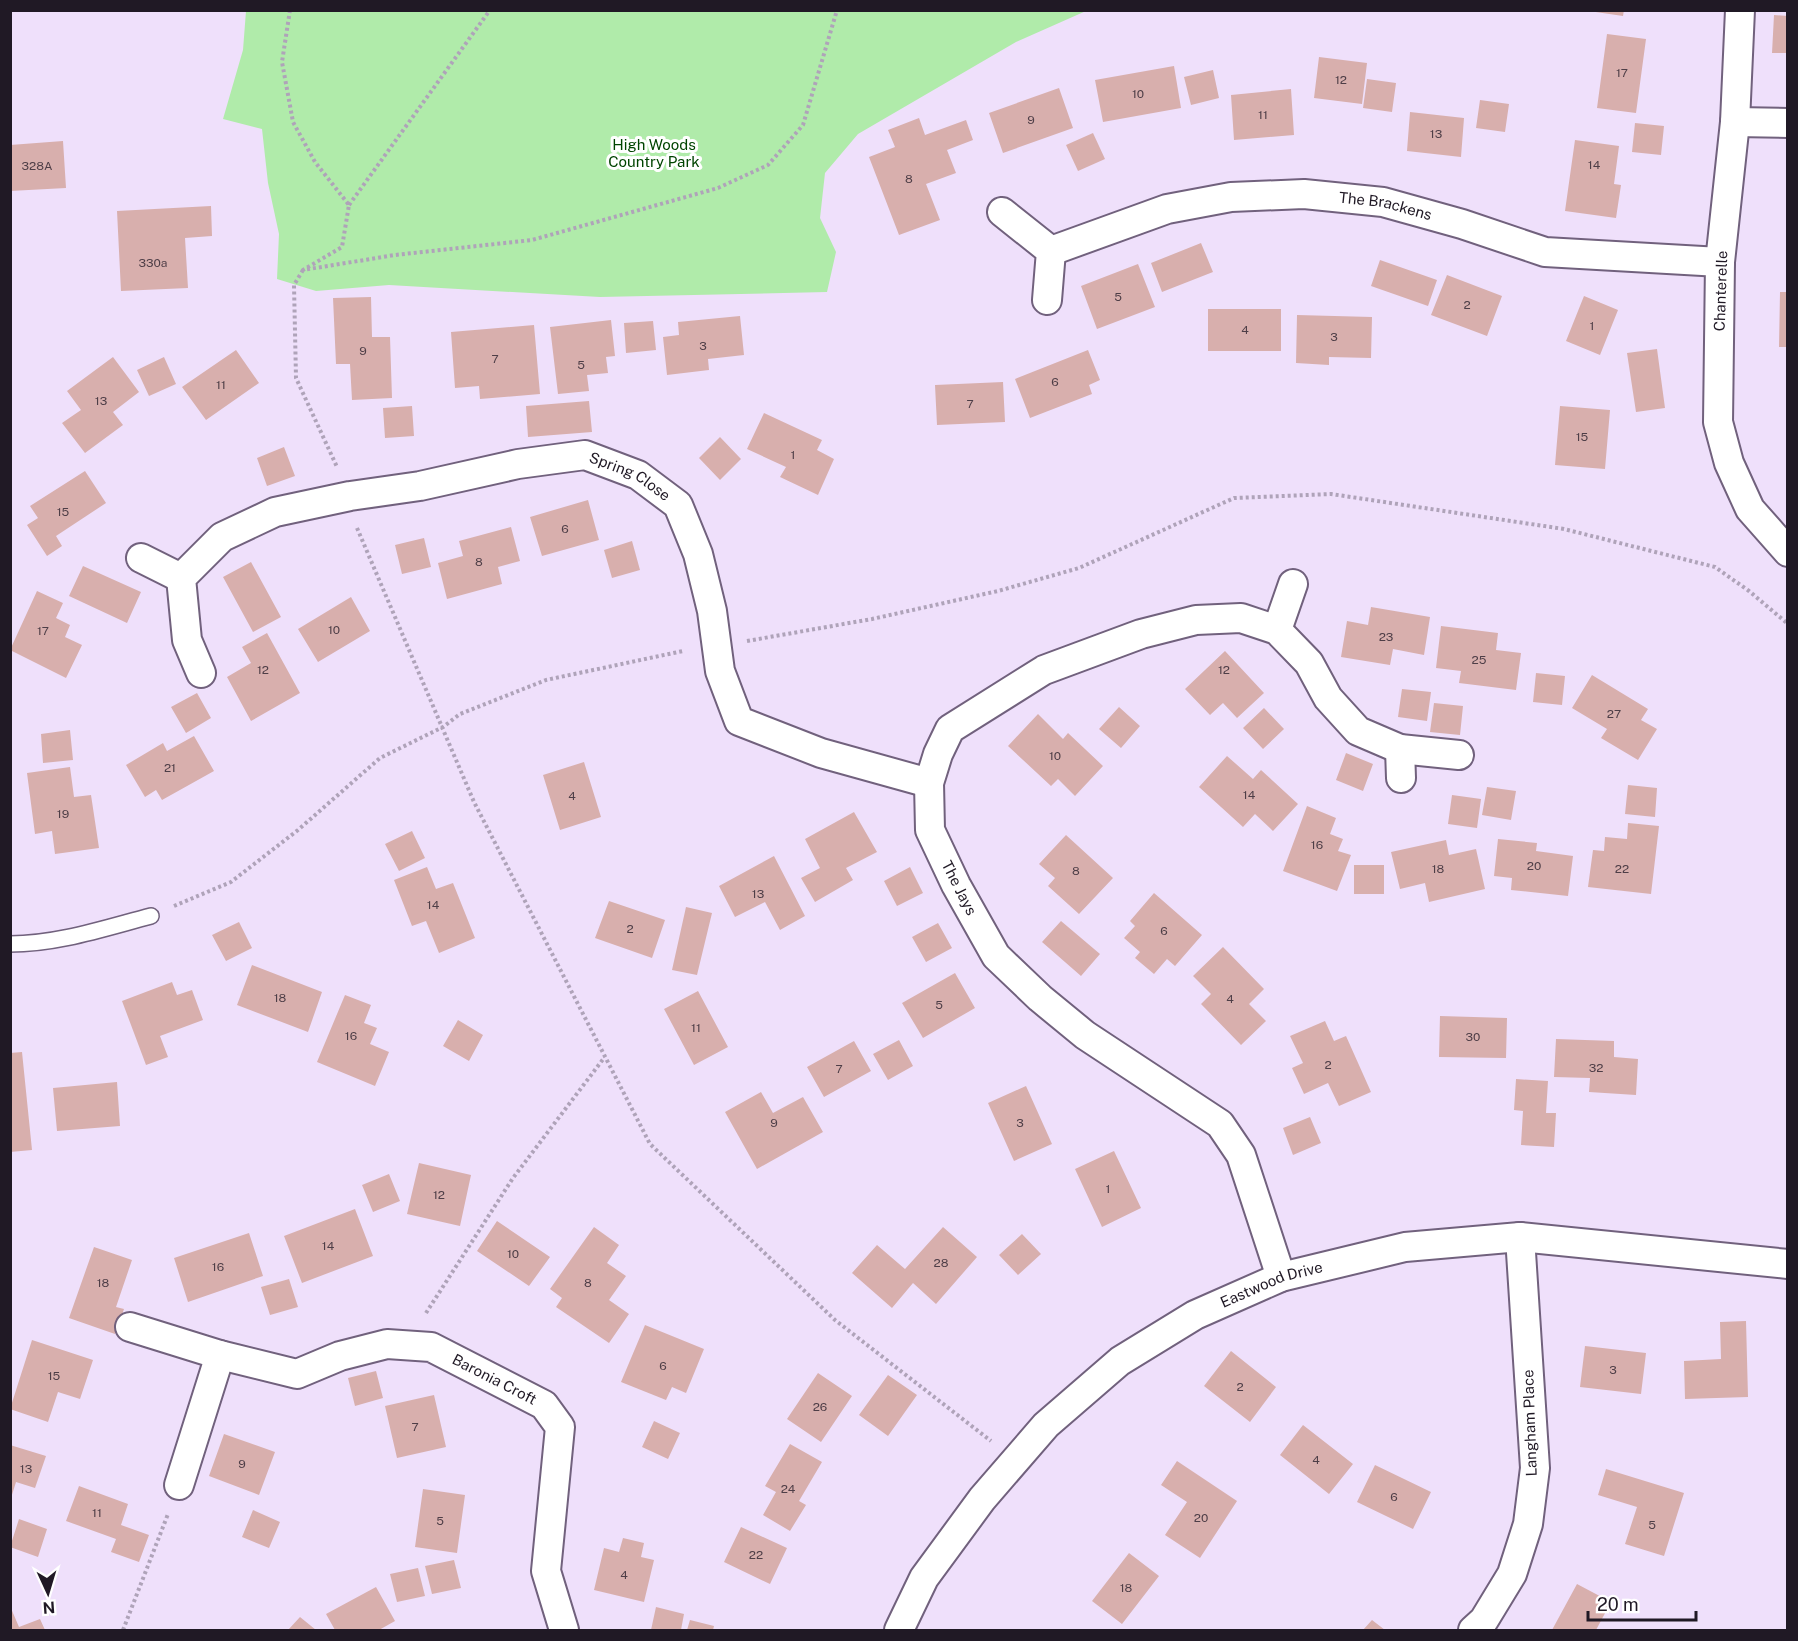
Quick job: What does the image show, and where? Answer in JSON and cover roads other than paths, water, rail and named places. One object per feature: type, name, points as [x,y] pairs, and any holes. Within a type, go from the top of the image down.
[{"type":"street","name":"Chanterelle","points":[[1740,10],[1735,122],[1720,262],[1718,422],[1729,464],[1750,509],[1788,552]]},
{"type":"street","points":[[1735,122],[1788,123]]},
{"type":"street","name":"The Brackens","points":[[1051,251],[1167,209],[1231,197],[1304,194],[1383,202],[1462,224],[1545,252],[1720,262]]},
{"type":"street","points":[[1002,212],[1051,251],[1047,300]]},
{"type":"street","name":"Spring Close","points":[[181,578],[222,537],[275,512],[350,496],[420,486],[518,464],[585,455],[638,475],[678,505],[698,554],[712,611],[720,671],[739,720],[821,753],[929,783]]},
{"type":"street","points":[[141,558],[181,578],[187,640],[201,673]]},
{"type":"street","points":[[1277,630],[1293,584]]},
{"type":"street","name":"The Jays","points":[[1281,1277],[1241,1155],[1220,1124],[1085,1035],[1040,999],[996,956],[956,885],[930,830],[929,783],[938,754],[950,729],[1044,670],[1141,634],[1196,620],[1241,618],[1277,630],[1309,663],[1328,698],[1358,731],[1400,749],[1459,755]]},
{"type":"street","points":[[1400,749],[1401,778]]},
{"type":"street","name":"Eastwood Drive","points":[[899,1630],[924,1578],[982,1498],[1046,1425],[1120,1361],[1195,1315],[1281,1277],[1405,1247],[1520,1237],[1788,1264]]},
{"type":"street","name":"Langham Place","points":[[1473,1630],[1484,1620],[1512,1574],[1528,1524],[1535,1468],[1520,1237]]},
{"type":"street","name":"Baronia Croft","points":[[130,1327],[220,1356],[297,1374],[350,1354],[387,1344],[431,1347],[544,1405],[560,1427],[546,1571],[564,1630]]},
{"type":"street","points":[[179,1485],[220,1356]]},
{"type":"lane","points":[[10,944],[31,944],[151,916]]},
{"type":"park label","name":"High Woods Country Park","points":[[654,154]]}]
